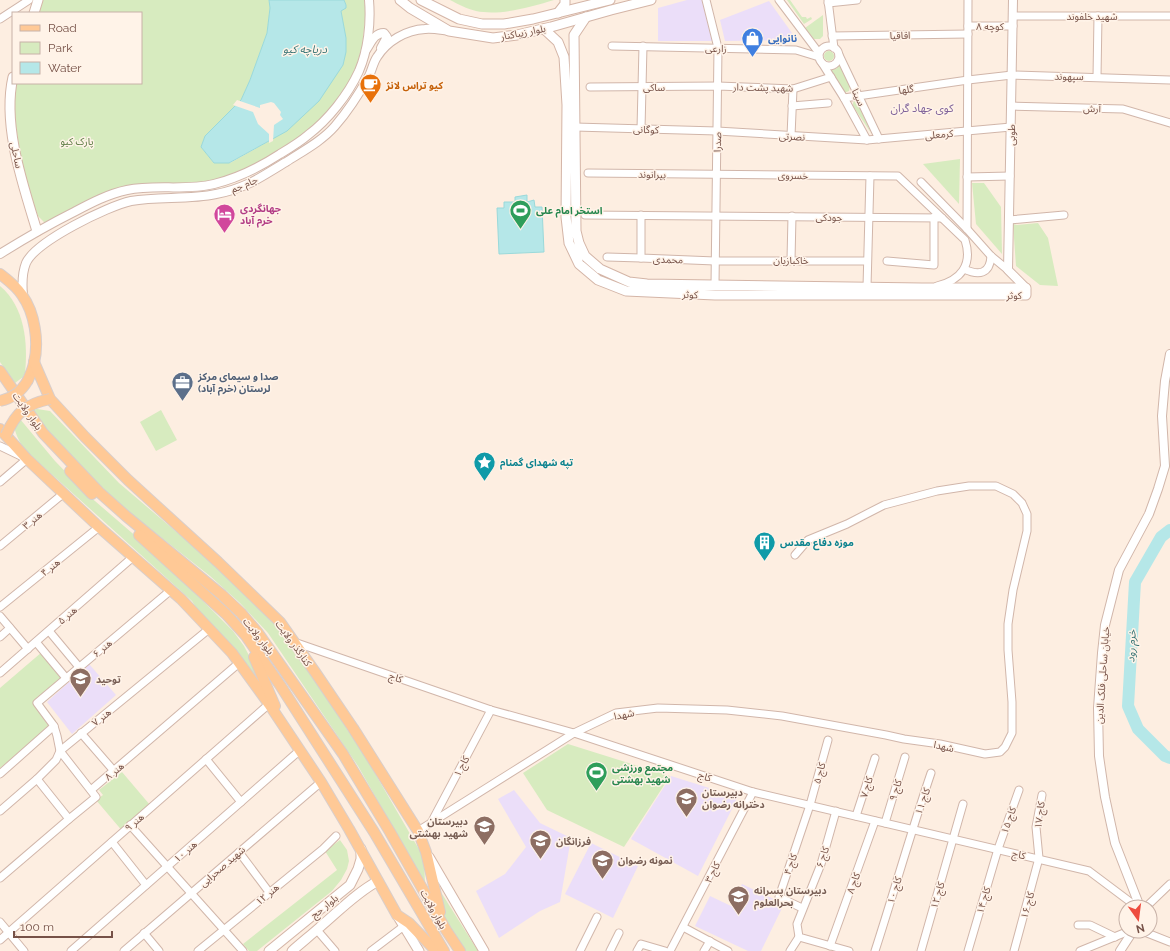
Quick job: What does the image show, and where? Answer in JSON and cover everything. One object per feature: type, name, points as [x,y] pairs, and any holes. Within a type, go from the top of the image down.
[{"type":"main road","points":[[34,12],[38,0]]},
{"type":"main road","name":"بلوار زیباکنار","points":[[400,0],[410,8],[450,31],[493,38],[517,35],[544,29],[651,0]]},
{"type":"main road","name":"بلوار زیباکنار","points":[[422,0],[459,19],[482,24],[504,24],[533,19],[609,0]]},
{"type":"main road","points":[[558,13],[565,4],[565,0]]},
{"type":"main road","points":[[580,0],[584,2],[609,0]]},
{"type":"main road","name":"کوثر","points":[[586,17],[574,35],[575,127],[566,217],[569,243],[579,264],[598,280],[626,291],[867,291],[1026,295],[1026,288],[922,288],[867,291]]},
{"type":"main road","name":"کوثر","points":[[544,29],[558,42],[564,57],[571,163]]},
{"type":"main road","points":[[564,57],[569,53],[574,57]]},
{"type":"main road","name":"ساحلی","points":[[12,83],[9,102],[10,119],[24,187],[37,231]]},
{"type":"main road","points":[[0,274],[12,283],[23,295],[35,326],[36,343],[34,362],[28,380],[23,389],[15,396],[0,401]]},
{"type":"main road","name":"کنارگذر ولایت","points":[[34,362],[50,399],[84,437],[280,622],[348,722],[418,831],[426,852],[484,951]]},
{"type":"main road","name":"بلوار ولایت","points":[[0,370],[43,433],[99,492],[222,595],[241,613],[258,633],[343,754],[446,930],[460,951]]},
{"type":"main road","name":"بلوار ولایت","points":[[0,381],[37,435],[80,483],[226,614],[246,636],[280,685],[374,832],[444,951]]},
{"type":"main road","points":[[50,399],[35,402],[22,410],[3,432],[27,459],[99,527],[170,590],[232,653],[269,704],[321,782],[361,849],[418,951]]},
{"type":"main road","points":[[246,636],[275,705],[277,717]]},
{"type":"main road","name":"بلوار حج","points":[[269,951],[350,885],[358,870],[361,859],[361,849]]},
{"type":"main road","points":[[426,852],[441,920]]},
{"type":"main road","name":"بلوار حج","points":[[292,951],[352,898],[365,888],[378,881]]},
{"type":"main road","points":[[346,888],[353,891],[354,896],[352,898]]},
{"type":"main road","points":[[398,915],[409,923],[436,951]]},
{"type":"street","points":[[0,19],[29,0]]},
{"type":"street","name":"جام جم","points":[[0,254],[37,231],[94,201],[127,190],[213,184],[230,179],[265,163],[308,136],[337,106],[358,72],[364,53],[370,12],[369,0]]},
{"type":"street","name":"صدرا","points":[[706,0],[718,48],[715,290]]},
{"type":"street","points":[[779,0],[820,58],[830,78],[844,98],[867,140]]},
{"type":"street","points":[[834,48],[828,2],[857,0]]},
{"type":"street","points":[[967,229],[968,0]]},
{"type":"street","name":"طوبی","points":[[1008,270],[1013,0]]},
{"type":"street","name":"شهید خلفوند","points":[[1013,16],[1170,16]]},
{"type":"street","points":[[1097,77],[1098,16]]},
{"type":"street","name":"کوچه ۸","points":[[968,26],[1013,26]]},
{"type":"street","name":"جام جم","points":[[23,295],[22,276],[27,262],[36,250],[45,243],[80,222],[130,202],[165,197],[193,197],[215,194],[235,189],[257,179],[317,142],[334,128],[370,75],[376,58],[385,47],[396,38],[410,32],[424,29],[450,31]]},
{"type":"street","points":[[364,53],[374,37],[379,33],[384,33],[387,37],[376,58]]},
{"type":"street","name":"اقاقیا","points":[[832,36],[968,34]]},
{"type":"street","name":"زارعی","points":[[612,46],[796,50],[820,58]]},
{"type":"street","points":[[641,129],[643,46]]},
{"type":"street","points":[[827,46],[837,50],[839,55],[838,59],[833,65],[829,66],[820,58],[823,48],[827,46]]},
{"type":"street","name":"سینا","points":[[839,55],[879,139]]},
{"type":"street","name":"سپهوند","points":[[968,80],[1012,75],[1170,80]]},
{"type":"street","name":"شهید پشت دار","points":[[718,86],[793,90],[830,78]]},
{"type":"street","name":"گلها","points":[[844,98],[968,80]]},
{"type":"street","name":"ساکی","points":[[590,87],[718,86]]},
{"type":"street","points":[[791,136],[793,90]]},
{"type":"street","points":[[792,106],[828,103]]},
{"type":"street","name":"آرش","points":[[1011,106],[1123,109],[1170,123]]},
{"type":"street","name":"کوگانی","points":[[575,127],[717,131]]},
{"type":"street","name":"کرمعلی","points":[[867,140],[1011,127]]},
{"type":"street","name":"نصرتی","points":[[717,131],[867,140]]},
{"type":"street","name":"بیرانوند","points":[[588,173],[716,174]]},
{"type":"street","name":"خسروی","points":[[716,174],[898,176],[942,218]]},
{"type":"street","points":[[867,291],[870,176]]},
{"type":"street","points":[[967,177],[1010,176]]},
{"type":"street","points":[[921,182],[991,256],[1026,288]]},
{"type":"street","points":[[585,214],[715,216]]},
{"type":"street","points":[[1009,220],[1064,215]]},
{"type":"street","name":"محمدی","points":[[641,216],[641,258],[715,261]]},
{"type":"street","name":"جودکی","points":[[715,216],[942,218]]},
{"type":"street","points":[[791,260],[792,216]]},
{"type":"street","points":[[886,261],[934,265],[934,218]]},
{"type":"street","points":[[922,288],[950,282],[964,269],[967,263],[967,248],[965,240],[942,218]]},
{"type":"street","points":[[37,231],[45,243]]},
{"type":"street","points":[[964,269],[973,273],[986,271],[990,266],[991,256]]},
{"type":"street","points":[[607,257],[641,258]]},
{"type":"street","name":"خاکبازیان","points":[[715,261],[867,261]]},
{"type":"street","name":"خیابان ساحلی فلک الدین","points":[[1137,899],[1115,843],[1105,797],[1099,756],[1098,708],[1105,625],[1118,570],[1149,514],[1165,466],[1162,416],[1165,381],[1170,354]]},
{"type":"street","points":[[0,446],[27,459],[0,482]]},
{"type":"street","name":"شهدا","points":[[418,831],[574,733],[616,714],[658,708],[727,710],[782,716],[904,739],[940,744],[985,754],[1000,752],[1006,747],[1012,733],[1008,624],[1013,590],[1027,531],[1027,514],[1022,503],[1013,494],[996,486],[969,486],[937,491],[884,505],[847,524],[808,540],[795,555]]},
{"type":"street","name":"هنر ۳","points":[[0,546],[64,493]]},
{"type":"street","name":"هنر ۴","points":[[0,607],[99,527]]},
{"type":"street","name":"هنر ۵","points":[[0,673],[133,557]]},
{"type":"street","name":"هنر ۶","points":[[54,726],[37,703],[170,590]]},
{"type":"street","points":[[0,616],[28,649]]},
{"type":"street","points":[[0,637],[10,628]]},
{"type":"street","name":"هنر ۷","points":[[0,811],[37,779],[56,760],[60,750],[209,629]]},
{"type":"street","points":[[48,631],[79,667]]},
{"type":"street","points":[[36,642],[66,678]]},
{"type":"street","name":"کاج","points":[[294,642],[491,710],[574,733],[753,792],[1039,858],[1089,871],[1126,899]]},
{"type":"street","name":"هنر ۸","points":[[91,790],[239,663]]},
{"type":"street","name":"هنر ۹","points":[[0,940],[269,704]]},
{"type":"street","name":"کاج ۱","points":[[431,823],[491,710]]},
{"type":"street","points":[[0,774],[54,726],[60,750],[96,798],[0,878]]},
{"type":"street","points":[[81,733],[114,771]]},
{"type":"street","name":"کاج ۵","points":[[810,806],[828,740]]},
{"type":"street","name":"هنر ۱۰","points":[[71,951],[299,751]]},
{"type":"street","name":"کاج ۹","points":[[885,823],[905,757]]},
{"type":"street","name":"کاج ۷","points":[[856,816],[875,758]]},
{"type":"street","points":[[206,759],[241,802]]},
{"type":"street","name":"کاج ۱۱","points":[[912,829],[932,773]]},
{"type":"street","points":[[37,779],[69,819]]},
{"type":"street","name":"شهید صحرایی","points":[[124,951],[321,782]]},
{"type":"street","name":"کاج ۱۵","points":[[998,849],[1019,790]]},
{"type":"street","name":"کاج ۳","points":[[670,951],[753,792]]},
{"type":"street","name":"کاج ۱۷","points":[[1039,858],[1036,827],[1042,795]]},
{"type":"street","name":"کاج ۱۲","points":[[920,951],[963,804]]},
{"type":"street","name":"کاج ۴","points":[[802,908],[778,897],[810,806]]},
{"type":"street","name":"کاج ۶","points":[[799,937],[797,924],[802,908],[821,864],[836,812]]},
{"type":"street","name":"کاج ۸","points":[[830,946],[875,821]]},
{"type":"street","points":[[130,825],[243,951]]},
{"type":"street","name":"کاج ۱۰","points":[[875,951],[912,829]]},
{"type":"street","name":"هنر ۱۲","points":[[198,951],[323,849],[336,836]]},
{"type":"street","points":[[112,842],[146,885]]},
{"type":"street","name":"کاج ۱۴","points":[[968,951],[998,849]]},
{"type":"street","points":[[239,852],[269,892]]},
{"type":"street","name":"کاج ۱۶","points":[[1014,951],[1039,858]]},
{"type":"street","points":[[1154,899],[1170,884]]},
{"type":"street","points":[[581,951],[597,917]]},
{"type":"street","points":[[0,922],[24,951]]},
{"type":"street","points":[[1078,925],[1090,925],[1114,937]]},
{"type":"street","points":[[371,951],[404,926]]},
{"type":"street","points":[[683,927],[728,951]]},
{"type":"street","points":[[317,930],[335,951]]},
{"type":"street","points":[[144,933],[159,951]]},
{"type":"street","points":[[610,951],[619,933]]},
{"type":"street","points":[[1080,951],[1118,935]]},
{"type":"street","points":[[790,951],[799,937],[848,951]]},
{"type":"street","points":[[1158,937],[1170,942]]},
{"type":"street","points":[[1120,951],[1128,939]]},
{"type":"street","points":[[704,951],[710,941]]},
{"type":"street","points":[[637,951],[641,944],[665,951]]},
{"type":"shaded area","points":[[687,0],[703,0],[714,41],[658,41],[658,8]]},
{"type":"shaded area","points":[[769,1],[797,40],[725,41],[720,20]]},
{"type":"shaded area","name":"توحید","points":[[89,664],[116,695],[72,734],[47,702]]},
{"type":"shaded area","name":"دبیرستان دخترانه رضوان","points":[[671,776],[738,797],[698,876],[631,839]]},
{"type":"shaded area","name":"فرزانگان","points":[[514,790],[540,823],[571,838],[560,902],[540,911],[499,938],[476,891],[505,874],[526,847],[498,799]]},
{"type":"shaded area","name":"نمونه رضوان","points":[[591,843],[638,866],[613,918],[565,894]]},
{"type":"shaded area","name":"دبیرستان پسرانه بحرالعلوم","points":[[742,884],[784,904],[761,951],[748,951],[695,926],[710,896],[731,906]]},
{"type":"green space","name":"پارک کیو","points":[[43,0],[269,0],[270,8],[267,33],[241,100],[205,136],[201,147],[214,163],[230,163],[271,140],[343,65],[345,44],[341,11],[346,5],[344,0],[364,0],[366,12],[362,47],[355,70],[346,89],[321,119],[291,143],[250,167],[212,182],[127,186],[45,223],[38,216],[27,185],[22,164],[13,108],[16,84],[142,84],[142,12],[39,12]]},
{"type":"green space","points":[[450,0],[554,0],[505,12],[485,12],[473,10]]},
{"type":"green space","points":[[787,0],[790,0],[802,17],[806,17],[807,19],[811,17],[812,19],[804,24]]},
{"type":"green space","points":[[823,15],[823,36],[820,39],[814,39],[805,28]]},
{"type":"green space","points":[[827,51],[831,51],[833,52],[833,60],[827,61],[824,58],[824,54]]},
{"type":"green space","points":[[840,64],[850,86],[849,91],[844,93],[830,70],[836,69]]},
{"type":"green space","points":[[854,101],[857,101],[871,133],[853,106]]},
{"type":"green space","points":[[960,159],[959,204],[923,164]]},
{"type":"green space","points":[[972,183],[984,183],[1001,207],[1002,254],[976,224]]},
{"type":"green space","points":[[1038,223],[1048,238],[1058,286],[1040,285],[1016,266],[1013,224]]},
{"type":"green space","points":[[0,286],[15,304],[20,315],[25,338],[25,373],[23,377],[15,383],[0,362]]},
{"type":"green space","points":[[37,409],[50,411],[119,483],[234,581],[274,621],[299,655],[369,763],[424,858],[425,884],[358,766],[268,633],[240,603],[210,576],[124,508],[74,461],[31,411]]},
{"type":"green space","points":[[161,410],[177,440],[156,451],[140,422]]},
{"type":"green space","points":[[20,419],[55,461],[88,495],[153,551],[233,631],[244,646],[263,682],[259,685],[200,614],[192,601],[26,451],[18,439],[14,426]]},
{"type":"green space","points":[[42,652],[64,677],[38,700],[56,721],[0,768],[0,688]]},
{"type":"green space","name":"مجتمع ورزشی شهید بهشتی","points":[[568,744],[670,776],[624,847],[547,810],[523,773]]},
{"type":"green space","points":[[122,772],[150,805],[124,833],[96,800],[103,795],[99,790]]},
{"type":"green space","points":[[340,840],[347,850],[349,861],[347,869],[341,880],[332,891],[257,951],[249,951],[243,944],[337,870],[325,851]]},
{"type":"green space","points":[[432,878],[478,951],[465,951],[446,921]]},
{"type":"water","name":"دریاچه کیو","points":[[269,0],[344,0],[346,8],[341,11],[346,38],[346,52],[343,65],[319,101],[287,131],[229,163],[214,163],[201,147],[205,136],[241,100],[267,33],[270,8]]},
{"type":"water","name":"استخر امام علی","points":[[527,195],[527,202],[534,200],[535,207],[542,207],[544,252],[499,254],[497,208],[504,208],[504,202],[515,202],[515,197]]},
{"type":"pier","points":[[237,100],[260,108],[260,105],[271,102],[274,103],[281,112],[280,115],[283,119],[274,125],[273,141],[269,143],[269,134],[258,124],[253,112],[233,105]]},
{"type":"waterway","name":"خرم رود","points":[[1170,530],[1161,537],[1135,582],[1128,706],[1138,729],[1165,756],[1170,758]]},
{"type":"place","name":"نانوایی","points":[[752,58]]},
{"type":"place","name":"کیو تراس لانژ","points":[[370,104]]},
{"type":"place","name":"استخر امام علی","points":[[520,230]]},
{"type":"place","name":"جهانگردى خرم آباد","points":[[225,234]]},
{"type":"place","name":"صدا و سیمای مرکز لرستان (خرم آباد)","points":[[183,402]]},
{"type":"place","name":"تپه شهدای گمنام","points":[[484,482]]},
{"type":"place","name":"موزه دفاع مقدس","points":[[764,562]]},
{"type":"place","name":"توحید","points":[[81,698]]},
{"type":"place","name":"مجتمع ورزشی شهید بهشتی","points":[[597,792]]},
{"type":"place","name":"دبیرستان دخترانه رضوان","points":[[686,818]]},
{"type":"place","name":"دبیرستان شهید بهشتی","points":[[484,846]]},
{"type":"place","name":"فرزانگان","points":[[541,860]]},
{"type":"place","name":"نمونه رضوان","points":[[602,880]]},
{"type":"place","name":"دبیرستان پسرانه بحرالعلوم","points":[[739,916]]},
{"type":"district","name":"کوی جهاد گران","points":[[922,108]]}]
